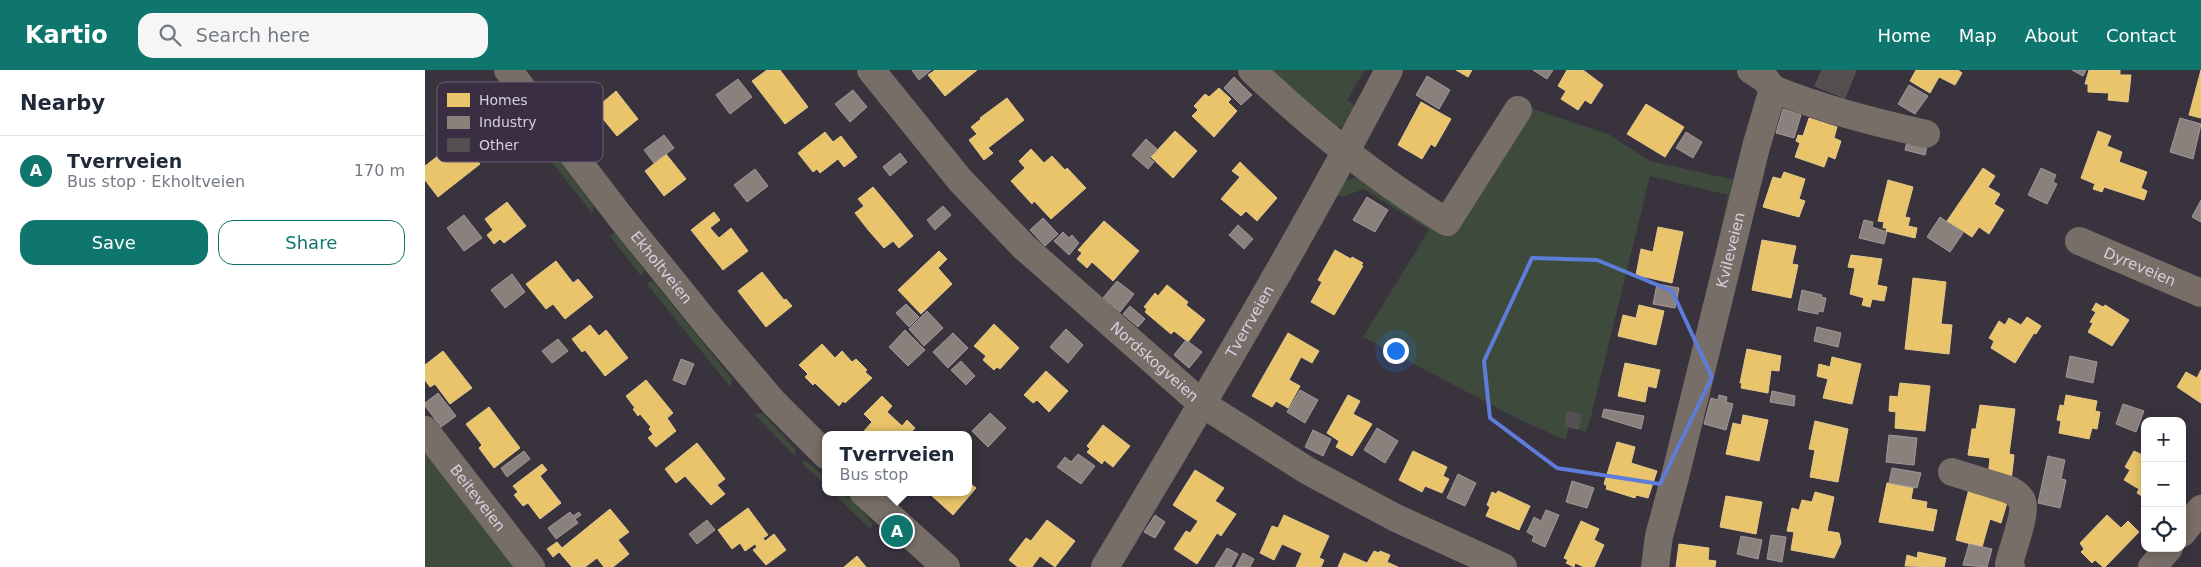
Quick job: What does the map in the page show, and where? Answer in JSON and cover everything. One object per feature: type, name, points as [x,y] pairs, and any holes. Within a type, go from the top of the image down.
[{"type":"main road","points":[[2186,528],[2201,509]]},
{"type":"main road","points":[[2152,567],[2165,552]]},
{"type":"street","name":"Ekholtveien","points":[[508,70],[517,82]]},
{"type":"street","name":"Nordskogveien","points":[[871,70],[960,180],[1024,247],[1201,403],[1308,471],[1396,518],[1503,567]]},
{"type":"street","points":[[1252,70],[1284,100],[1346,152],[1414,202],[1447,222],[1518,110]]},
{"type":"street","name":"Tverrveien","points":[[1105,567],[1346,152],[1389,70]]},
{"type":"street","points":[[1751,70],[1765,79],[1773,89],[1814,105],[1926,134]]},
{"type":"street","name":"Kvileveien","points":[[1655,567],[1659,536],[1756,147],[1773,89]]},
{"type":"street","name":"Ekholtveien","points":[[578,162],[711,329],[774,403],[822,451]]},
{"type":"street","name":"Dyreveien","points":[[2079,241],[2201,293]]},
{"type":"street","name":"Beiteveien","points":[[425,430],[531,567]]},
{"type":"street","points":[[1952,472],[2010,490],[2017,494],[2022,502],[2023,512],[2009,564],[2011,567]]},
{"type":"street","points":[[867,496],[946,567]]},
{"type":"highlighted area","points":[[1532,258],[1597,260],[1672,291],[1712,377],[1660,484],[1557,468],[1490,418],[1484,361]]},
{"type":"green space","points":[[1267,70],[1365,70],[1347,100],[1360,110],[1347,126],[1333,128]]},
{"type":"green space","points":[[1524,106],[1608,134],[1650,161],[1739,181],[1707,294],[1728,195],[1650,176],[1586,432],[1578,429],[1581,415],[1568,412],[1565,426],[1569,427],[1566,440],[1520,420],[1363,337],[1429,230],[1364,189],[1342,197],[1337,194],[1345,180],[1362,176],[1435,219]]},
{"type":"green space","points":[[552,162],[560,162],[594,206],[592,213]]},
{"type":"green space","points":[[615,232],[644,270],[641,276],[610,236]]},
{"type":"green space","points":[[654,282],[732,379],[731,388],[647,284]]},
{"type":"green space","points":[[757,413],[763,414],[796,450],[794,455],[755,415]]},
{"type":"green space","points":[[425,444],[520,567],[425,567]]},
{"type":"green space","points":[[805,460],[822,475],[822,482],[802,463]]},
{"type":"green space","points":[[836,496],[846,496],[861,509],[873,524],[870,529]]},
{"type":"building: Homes","points":[[767,70],[780,70],[808,107],[785,124],[752,81]]},
{"type":"building: Homes","points":[[935,70],[977,70],[945,96],[928,75]]},
{"type":"building: Homes","points":[[1456,70],[1472,70],[1468,77]]},
{"type":"building: Homes","points":[[1567,70],[1583,70],[1603,85],[1591,104],[1585,100],[1578,110],[1561,99],[1566,91],[1558,86]]},
{"type":"building: Homes","points":[[1916,70],[1958,70],[1962,73],[1955,85],[1939,77],[1930,93],[1910,81]]},
{"type":"building: Homes","points":[[2089,70],[2120,70],[2120,75],[2131,75],[2128,102],[2108,100],[2109,93],[2088,92],[2088,84],[2085,84]]},
{"type":"building: Homes","points":[[2201,70],[2201,118],[2189,115]]},
{"type":"building: Homes","points":[[1219,88],[1231,99],[1228,102],[1237,111],[1214,137],[1192,116],[1198,110],[1194,106],[1205,94],[1209,97]]},
{"type":"building: Homes","points":[[616,91],[638,119],[617,136],[603,119],[603,102]]},
{"type":"building: Homes","points":[[1007,98],[1024,120],[988,148],[993,153],[984,160],[969,140],[977,134],[971,127]]},
{"type":"building: Homes","points":[[1421,102],[1451,119],[1435,147],[1431,144],[1422,159],[1398,145]]},
{"type":"building: Homes","points":[[1646,104],[1684,127],[1665,157],[1627,134]]},
{"type":"building: Homes","points":[[1809,118],[1837,127],[1834,138],[1841,141],[1835,159],[1828,156],[1824,167],[1795,157],[1800,143],[1796,141],[1798,135],[1803,136]]},
{"type":"building: Homes","points":[[1175,131],[1197,151],[1173,178],[1151,157]]},
{"type":"building: Homes","points":[[2098,131],[2111,136],[2107,146],[2122,152],[2119,162],[2147,172],[2141,188],[2147,191],[2144,200],[2104,187],[2102,192],[2093,189],[2095,184],[2081,178]]},
{"type":"building: Homes","points":[[825,132],[833,142],[841,136],[857,157],[844,167],[838,159],[820,173],[817,169],[813,172],[798,153]]},
{"type":"building: Homes","points":[[1031,149],[1044,163],[1052,156],[1065,170],[1067,168],[1086,188],[1051,219],[1034,201],[1032,204],[1011,181],[1025,168],[1019,161]]},
{"type":"building: Homes","points":[[666,154],[686,179],[664,196],[645,171]]},
{"type":"building: Homes","points":[[437,157],[437,162],[478,162],[480,164],[438,197],[425,180],[425,166]]},
{"type":"building: Homes","points":[[1240,162],[1277,198],[1257,221],[1246,211],[1241,216],[1221,199],[1240,177],[1232,171]]},
{"type":"building: Homes","points":[[1983,168],[1995,176],[1988,187],[2000,194],[1994,204],[2004,210],[1989,234],[1979,227],[1972,237],[1947,221]]},
{"type":"building: Homes","points":[[1784,172],[1805,179],[1799,199],[1805,201],[1799,217],[1763,207],[1773,177],[1781,179]]},
{"type":"building: Homes","points":[[1888,180],[1913,187],[1905,217],[1910,218],[1908,226],[1917,228],[1915,238],[1886,231],[1887,228],[1883,228],[1884,222],[1878,221]]},
{"type":"building: Homes","points":[[873,187],[893,211],[869,231],[855,213],[864,206],[858,199]]},
{"type":"building: Homes","points":[[507,202],[526,226],[504,243],[500,239],[494,244],[487,235],[493,230],[485,219]]},
{"type":"building: Homes","points":[[893,211],[913,236],[899,248],[893,241],[884,248],[869,231]]},
{"type":"building: Homes","points":[[714,212],[720,220],[710,228],[719,238],[731,228],[748,251],[723,270],[691,230]]},
{"type":"building: Homes","points":[[1104,221],[1139,251],[1113,281],[1092,262],[1087,268],[1077,259],[1082,253],[1078,250]]},
{"type":"building: Homes","points":[[1658,227],[1683,232],[1672,283],[1636,275],[1641,249],[1653,252]]},
{"type":"building: Homes","points":[[1762,240],[1796,246],[1792,264],[1798,265],[1791,298],[1752,290]]},
{"type":"building: Homes","points":[[1335,250],[1363,263],[1361,265],[1363,266],[1334,315],[1311,302],[1322,282],[1318,280]]},
{"type":"building: Homes","points":[[939,251],[947,259],[938,268],[952,284],[921,314],[898,290]]},
{"type":"building: Homes","points":[[1851,255],[1882,259],[1877,285],[1887,287],[1884,301],[1872,299],[1870,307],[1862,305],[1864,298],[1850,294],[1855,268],[1848,267]]},
{"type":"building: Homes","points":[[556,261],[573,283],[578,279],[593,297],[565,319],[553,304],[546,309],[526,284]]},
{"type":"building: Homes","points":[[762,272],[784,300],[786,299],[792,306],[766,327],[738,291]]},
{"type":"building: Homes","points":[[1913,278],[1946,282],[1941,324],[1952,325],[1949,354],[1905,349]]},
{"type":"building: Homes","points":[[1167,285],[1188,302],[1186,305],[1205,320],[1188,342],[1174,331],[1171,334],[1145,312],[1147,309],[1144,307],[1155,293],[1158,296]]},
{"type":"building: Homes","points":[[2096,303],[2103,307],[2105,305],[2129,320],[2112,346],[2088,332],[2093,323],[2090,322],[2096,312],[2092,310]]},
{"type":"building: Homes","points":[[1639,305],[1664,311],[1656,345],[1618,336],[1623,315],[1636,318]]},
{"type":"building: Homes","points":[[2027,317],[2041,326],[2036,334],[2034,333],[2015,363],[1991,348],[1994,341],[1989,338],[1999,321],[2005,325],[2009,318],[2021,325]]},
{"type":"building: Homes","points":[[994,324],[1019,348],[1000,369],[997,367],[994,370],[983,360],[986,356],[974,346]]},
{"type":"building: Homes","points":[[590,325],[599,336],[606,330],[628,358],[605,376],[585,350],[582,352],[572,339]]},
{"type":"building: Homes","points":[[1288,333],[1319,351],[1312,363],[1301,357],[1289,380],[1300,386],[1288,408],[1276,401],[1272,407],[1252,396]]},
{"type":"building: Homes","points":[[822,344],[835,358],[842,351],[852,362],[856,359],[872,378],[845,403],[843,401],[839,406],[815,383],[813,385],[805,377],[808,374],[799,365]]},
{"type":"building: Homes","points":[[1747,349],[1781,356],[1779,371],[1771,370],[1768,393],[1741,388],[1742,383],[1740,383]]},
{"type":"building: Homes","points":[[443,351],[472,388],[450,404],[435,384],[430,387],[425,380],[425,365]]},
{"type":"building: Homes","points":[[1832,357],[1861,364],[1852,404],[1823,398],[1828,379],[1817,376],[1819,364],[1830,367]]},
{"type":"building: Homes","points":[[1625,363],[1660,370],[1656,388],[1648,386],[1645,402],[1618,396]]},
{"type":"building: Homes","points":[[2201,370],[2201,403],[2177,387],[2186,372],[2197,378]]},
{"type":"building: Homes","points":[[1046,371],[1068,391],[1049,412],[1037,400],[1033,403],[1024,395]]},
{"type":"building: Homes","points":[[646,380],[673,413],[667,418],[676,431],[656,447],[648,438],[653,434],[649,429],[651,427],[640,414],[638,416],[633,409],[635,408],[626,396]]},
{"type":"building: Homes","points":[[1900,383],[1930,386],[1925,431],[1895,428],[1896,412],[1889,411],[1890,396],[1898,397]]},
{"type":"building: Homes","points":[[1348,395],[1360,401],[1353,414],[1372,424],[1352,456],[1336,447],[1339,441],[1327,433]]},
{"type":"building: Homes","points":[[2066,395],[2097,401],[2095,411],[2100,412],[2097,429],[2092,428],[2089,439],[2059,433],[2061,421],[2057,420],[2060,405],[2064,406]]},
{"type":"building: Homes","points":[[882,396],[892,406],[887,412],[902,426],[907,420],[915,428],[912,431],[864,431],[872,422],[864,414]]},
{"type":"building: Homes","points":[[1980,405],[2015,409],[2009,454],[2014,455],[2011,481],[1988,477],[1990,458],[1968,455],[1972,429],[1976,429]]},
{"type":"building: Homes","points":[[489,407],[520,448],[494,468],[479,448],[482,445],[466,424]]},
{"type":"building: Homes","points":[[1743,415],[1768,420],[1759,461],[1726,454],[1733,423],[1741,425]]},
{"type":"building: Homes","points":[[1815,421],[1848,429],[1838,482],[1810,477],[1815,450],[1809,449]]},
{"type":"building: Homes","points":[[1103,425],[1130,446],[1113,467],[1104,460],[1102,464],[1087,452],[1090,449],[1087,446]]},
{"type":"building: Homes","points":[[1617,442],[1635,447],[1631,463],[1657,471],[1648,498],[1636,495],[1635,498],[1606,489],[1607,486],[1604,484]]},
{"type":"building: Homes","points":[[697,443],[725,479],[717,485],[725,494],[711,505],[685,476],[676,483],[665,469]]},
{"type":"building: Homes","points":[[1413,451],[1447,467],[1443,476],[1449,479],[1442,493],[1425,486],[1422,492],[1399,480]]},
{"type":"building: Homes","points":[[2134,451],[2141,454],[2141,496],[2137,493],[2139,489],[2124,480],[2130,470],[2125,467]]},
{"type":"building: Homes","points":[[542,464],[547,470],[540,476],[561,503],[540,519],[528,503],[523,506],[514,495],[518,492],[513,486]]},
{"type":"building: Homes","points":[[1195,470],[1224,488],[1215,501],[1236,514],[1221,536],[1217,533],[1197,564],[1174,549],[1186,531],[1190,533],[1198,521],[1173,505]]},
{"type":"building: Homes","points":[[1887,483],[1913,488],[1911,499],[1927,502],[1926,508],[1937,510],[1933,531],[1879,522]]},
{"type":"building: Homes","points":[[1970,485],[2009,496],[2001,523],[1990,519],[1982,547],[1956,540]]},
{"type":"building: Homes","points":[[1498,491],[1530,506],[1519,530],[1486,516],[1490,507],[1487,505],[1492,492],[1496,494]]},
{"type":"building: Homes","points":[[1815,492],[1834,497],[1827,531],[1839,533],[1841,543],[1834,558],[1791,550],[1794,532],[1787,531],[1792,508],[1799,510],[1802,500],[1812,502]]},
{"type":"building: Homes","points":[[932,496],[969,496],[953,515]]},
{"type":"building: Homes","points":[[1726,496],[1762,502],[1756,534],[1720,527]]},
{"type":"building: Homes","points":[[748,508],[768,535],[763,538],[765,541],[774,534],[786,550],[766,565],[753,550],[757,547],[755,544],[745,551],[740,543],[732,549],[718,530]]},
{"type":"building: Homes","points":[[610,509],[629,532],[618,540],[629,554],[613,567],[604,567],[597,558],[585,567],[572,567],[559,552],[553,557],[547,549],[557,542],[562,548]]},
{"type":"building: Homes","points":[[1284,515],[1329,536],[1319,558],[1324,560],[1321,567],[1296,567],[1302,553],[1282,544],[1274,560],[1260,553],[1272,526],[1278,528]]},
{"type":"building: Homes","points":[[2107,515],[2121,528],[2128,521],[2139,532],[2103,567],[2095,560],[2092,563],[2081,552],[2084,549],[2080,543]]},
{"type":"building: Homes","points":[[1047,520],[1075,541],[1055,567],[1040,556],[1032,567],[1018,567],[1009,560],[1026,538],[1031,541]]},
{"type":"building: Homes","points":[[1581,521],[1599,529],[1594,540],[1604,545],[1594,567],[1584,567],[1575,563],[1574,567],[1566,563],[1568,560],[1564,558]]},
{"type":"building: Homes","points":[[1679,544],[1709,548],[1708,560],[1716,561],[1715,567],[1676,567]]},
{"type":"building: Homes","points":[[1374,551],[1390,555],[1387,562],[1398,567],[1338,567],[1344,553],[1367,563]]},
{"type":"building: Homes","points":[[1918,552],[1946,558],[1944,567],[1905,566],[1907,555],[1917,558]]},
{"type":"building: Homes","points":[[857,556],[866,567],[844,567]]},
{"type":"building: Industry","points":[[912,70],[931,70],[919,80]]},
{"type":"building: Industry","points":[[1533,70],[1553,70],[1547,79]]},
{"type":"building: Industry","points":[[2072,70],[2086,70],[2083,76]]},
{"type":"building: Industry","points":[[1427,76],[1450,90],[1439,109],[1416,95]]},
{"type":"building: Industry","points":[[1234,77],[1252,95],[1241,105],[1224,88]]},
{"type":"building: Industry","points":[[738,79],[752,97],[730,114],[716,95]]},
{"type":"building: Industry","points":[[1909,85],[1928,96],[1915,114],[1898,104]]},
{"type":"building: Industry","points":[[853,90],[867,107],[850,122],[835,104]]},
{"type":"building: Industry","points":[[1783,109],[1801,115],[1794,138],[1776,133]]},
{"type":"building: Industry","points":[[2180,118],[2201,124],[2193,159],[2170,152]]},
{"type":"building: Industry","points":[[1686,132],[1702,142],[1693,158],[1676,148]]},
{"type":"building: Industry","points":[[664,135],[674,148],[654,163],[644,150]]},
{"type":"building: Industry","points":[[1908,138],[1928,142],[1925,155],[1905,150]]},
{"type":"building: Industry","points":[[1146,139],[1157,149],[1149,158],[1154,162],[1148,169],[1132,155]]},
{"type":"building: Industry","points":[[900,153],[907,162],[890,176],[883,167]]},
{"type":"building: Industry","points":[[2041,168],[2056,175],[2053,182],[2057,184],[2047,204],[2028,195]]},
{"type":"building: Industry","points":[[755,169],[768,186],[747,202],[734,185]]},
{"type":"building: Industry","points":[[1367,197],[1388,210],[1375,232],[1353,220]]},
{"type":"building: Industry","points":[[2201,200],[2201,222],[2192,217]]},
{"type":"building: Industry","points":[[943,206],[951,215],[935,230],[927,220]]},
{"type":"building: Industry","points":[[464,215],[482,238],[464,251],[447,228]]},
{"type":"building: Industry","points":[[1940,217],[1963,233],[1950,252],[1927,237]]},
{"type":"building: Industry","points":[[1043,218],[1058,234],[1045,246],[1030,230]]},
{"type":"building: Industry","points":[[1864,220],[1873,222],[1872,227],[1887,232],[1884,244],[1859,238]]},
{"type":"building: Industry","points":[[1238,225],[1253,239],[1244,249],[1229,235]]},
{"type":"building: Industry","points":[[1063,232],[1069,238],[1072,235],[1079,243],[1069,255],[1054,241]]},
{"type":"building: Industry","points":[[512,274],[525,292],[505,308],[491,290]]},
{"type":"building: Industry","points":[[1117,281],[1134,294],[1120,312],[1103,298]]},
{"type":"building: Industry","points":[[1657,284],[1679,288],[1675,308],[1653,304]]},
{"type":"building: Industry","points":[[1802,290],[1822,295],[1821,297],[1826,298],[1823,312],[1818,311],[1818,314],[1798,310]]},
{"type":"building: Industry","points":[[906,304],[919,317],[909,327],[896,313]]},
{"type":"building: Industry","points":[[1130,306],[1145,319],[1138,327],[1123,314]]},
{"type":"building: Industry","points":[[927,311],[943,328],[924,346],[909,329]]},
{"type":"building: Industry","points":[[1817,327],[1841,333],[1838,347],[1814,341]]},
{"type":"building: Industry","points":[[1066,329],[1083,345],[1068,363],[1050,347]]},
{"type":"building: Industry","points":[[905,330],[925,350],[908,366],[889,347]]},
{"type":"building: Industry","points":[[953,333],[968,348],[948,368],[933,352]]},
{"type":"building: Industry","points":[[558,339],[568,351],[552,363],[542,351]]},
{"type":"building: Industry","points":[[1186,340],[1202,352],[1189,368],[1174,355]]},
{"type":"building: Industry","points":[[2070,356],[2097,362],[2093,383],[2066,377]]},
{"type":"building: Industry","points":[[681,359],[694,364],[685,385],[673,380]]},
{"type":"building: Industry","points":[[961,361],[975,376],[966,385],[951,370]]},
{"type":"building: Industry","points":[[1300,390],[1318,400],[1305,423],[1287,412]]},
{"type":"building: Industry","points":[[1772,391],[1795,396],[1794,406],[1770,402]]},
{"type":"building: Industry","points":[[438,393],[456,416],[441,427],[425,406],[425,403]]},
{"type":"building: Industry","points":[[1719,395],[1727,397],[1726,402],[1733,404],[1726,430],[1704,424],[1711,398],[1718,400]]},
{"type":"building: Industry","points":[[2123,404],[2144,411],[2136,432],[2116,424]]},
{"type":"building: Industry","points":[[1604,409],[1644,416],[1641,429],[1602,417]]},
{"type":"building: Industry","points":[[990,413],[1006,428],[988,447],[972,431]]},
{"type":"building: Industry","points":[[1377,428],[1398,441],[1385,463],[1364,450]]},
{"type":"building: Industry","points":[[1313,430],[1331,439],[1323,456],[1305,447]]},
{"type":"building: Industry","points":[[1889,435],[1917,438],[1914,465],[1886,462]]},
{"type":"building: Industry","points":[[524,451],[530,459],[507,477],[501,468]]},
{"type":"building: Industry","points":[[1078,454],[1095,466],[1081,484],[1057,467],[1065,457],[1071,462]]},
{"type":"building: Industry","points":[[2048,456],[2065,460],[2061,479],[2066,480],[2060,508],[2038,503]]},
{"type":"building: Industry","points":[[1892,468],[1921,473],[1917,488],[1889,483]]},
{"type":"building: Industry","points":[[1458,474],[1476,483],[1465,506],[1447,498]]},
{"type":"building: Industry","points":[[1572,481],[1594,488],[1587,508],[1566,502]]},
{"type":"building: Industry","points":[[1546,510],[1559,515],[1545,547],[1532,541],[1534,536],[1527,532],[1534,517],[1541,521]]},
{"type":"building: Industry","points":[[570,512],[573,516],[579,512],[581,515],[575,519],[578,523],[556,539],[548,528]]},
{"type":"building: Industry","points":[[1155,515],[1165,522],[1155,538],[1144,532]]},
{"type":"building: Industry","points":[[707,520],[715,530],[697,544],[689,534]]},
{"type":"building: Industry","points":[[1771,535],[1786,537],[1782,562],[1767,559]]},
{"type":"building: Industry","points":[[1741,536],[1762,540],[1758,559],[1737,554]]},
{"type":"building: Industry","points":[[1969,544],[1992,549],[1987,567],[1963,565]]},
{"type":"building: Industry","points":[[1227,548],[1238,554],[1231,567],[1215,567]]},
{"type":"building: Industry","points":[[1243,553],[1254,559],[1250,567],[1236,567]]},
{"type":"building: Other","points":[[1822,70],[1856,70],[1845,98],[1815,86]]},
{"type":"building: Other","points":[[1568,412],[1581,415],[1578,429],[1565,426]]},
{"type":"place","name":"Tverrveien","points":[[897,531]]}]
